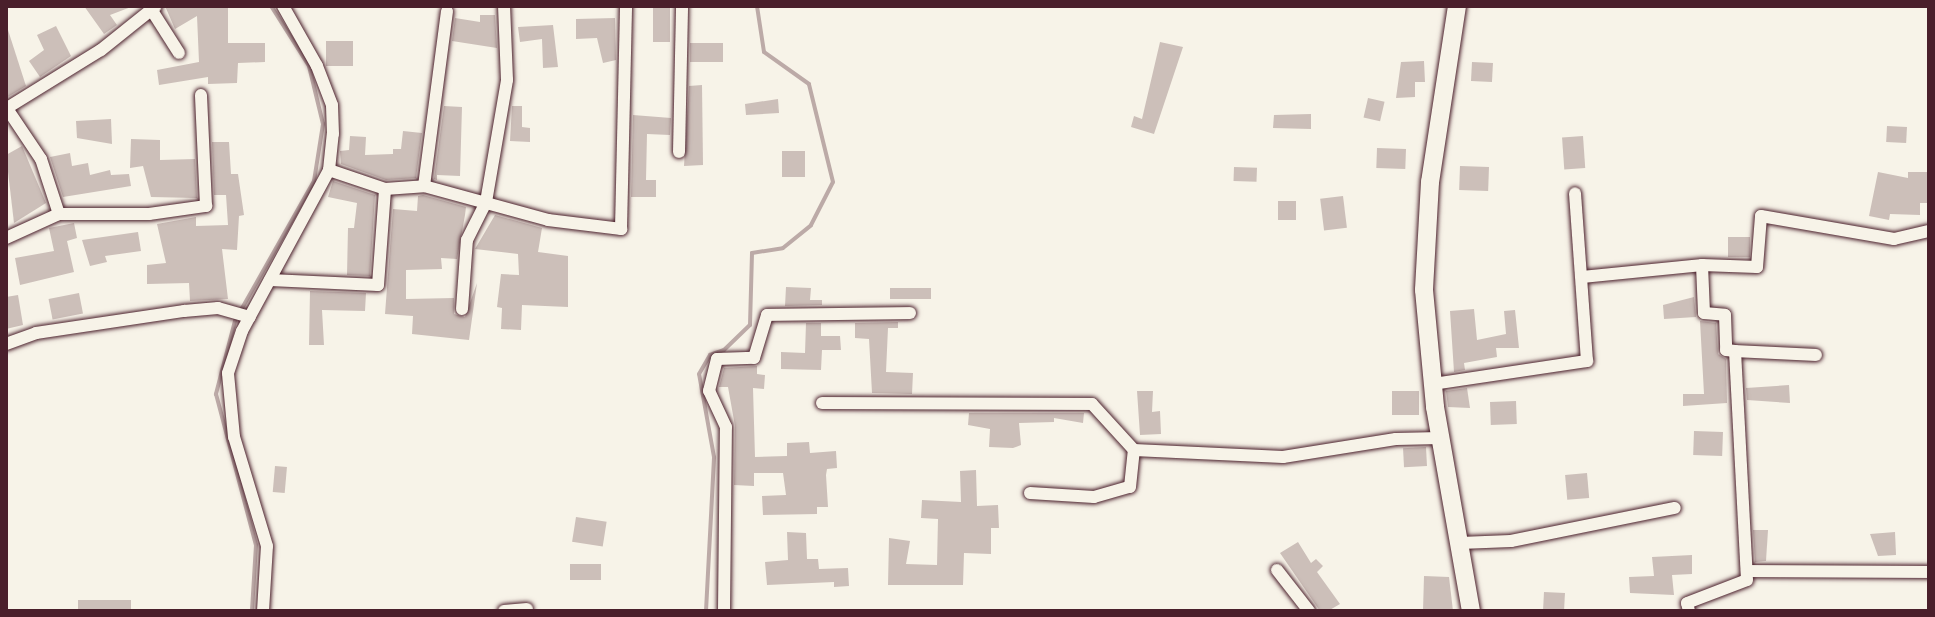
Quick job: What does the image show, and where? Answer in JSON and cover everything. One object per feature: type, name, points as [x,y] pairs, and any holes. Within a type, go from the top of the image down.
[{"type":"street","points":[[263,611],[267,546],[227,407],[228,373],[244,314],[270,280],[329,170],[332,105],[300,32],[283,6]]},
{"type":"street","points":[[462,309],[467,240],[486,202],[507,80],[504,6]]},
{"type":"street","points":[[329,170],[385,189],[424,186],[548,220],[621,229],[626,6]]},
{"type":"street","points":[[679,152],[682,6]]},
{"type":"street","points":[[1457,6],[1425,227],[1424,290],[1440,438],[1471,611]]},
{"type":"street","points":[[59,214],[41,159],[6,108],[101,50],[154,7],[179,53]]},
{"type":"street","points":[[424,186],[447,12]]},
{"type":"street","points":[[6,238],[59,214],[149,214],[206,206],[201,95]]},
{"type":"street","points":[[270,280],[378,285],[385,189]]},
{"type":"street","points":[[1433,384],[1587,361],[1575,193]]},
{"type":"street","points":[[1582,277],[1702,265],[1757,267],[1761,216],[1894,239],[1929,231]]},
{"type":"street","points":[[1702,265],[1704,313],[1725,315],[1726,350],[1816,355]]},
{"type":"street","points":[[6,344],[36,333],[115,320],[218,308],[244,314]]},
{"type":"street","points":[[724,611],[726,427],[709,391],[717,359],[754,358],[767,315],[910,313]]},
{"type":"street","points":[[1689,611],[1687,603],[1747,580],[1735,351]]},
{"type":"street","points":[[822,403],[1092,404],[1134,450],[1283,457],[1396,439],[1440,438]]},
{"type":"street","points":[[1030,493],[1094,497],[1130,487],[1134,450]]},
{"type":"street","points":[[1460,543],[1511,541],[1675,508]]},
{"type":"street","points":[[1277,570],[1309,611]]},
{"type":"street","points":[[1747,571],[1929,572]]},
{"type":"street","points":[[504,611],[527,609]]},
{"type":"building","points":[[84,6],[131,7],[110,15],[117,25],[104,34]]},
{"type":"building","points":[[165,6],[228,6],[228,43],[265,43],[265,62],[238,63],[237,83],[208,84],[208,77],[159,85],[157,70],[199,62],[197,16],[175,29]]},
{"type":"building","points":[[653,6],[670,6],[670,42],[653,42]]},
{"type":"building","points":[[480,15],[495,15],[497,48],[452,41],[455,18],[480,22]]},
{"type":"building","points":[[615,18],[616,60],[603,63],[597,38],[576,39],[576,19]]},
{"type":"building","points":[[553,25],[558,67],[543,68],[542,39],[520,42],[518,27]]},
{"type":"building","points":[[56,26],[71,56],[40,77],[29,61],[44,50],[37,35]]},
{"type":"building","points":[[6,31],[26,86],[6,98]]},
{"type":"building","points":[[326,41],[353,41],[353,66],[326,66]]},
{"type":"building","points":[[1160,42],[1183,47],[1154,134],[1131,127],[1134,116],[1142,119]]},
{"type":"building","points":[[690,43],[723,43],[723,62],[690,62]]},
{"type":"building","points":[[1424,61],[1425,82],[1415,82],[1415,97],[1396,98],[1401,62]]},
{"type":"building","points":[[1472,62],[1493,63],[1492,82],[1471,81]]},
{"type":"building","points":[[702,85],[703,165],[684,166],[689,86]]},
{"type":"building","points":[[1368,98],[1385,102],[1380,121],[1364,117]]},
{"type":"building","points":[[778,99],[779,113],[746,115],[745,104]]},
{"type":"building","points":[[444,106],[462,107],[460,176],[437,175],[437,180],[434,179]]},
{"type":"building","points":[[512,106],[522,106],[522,127],[530,128],[530,142],[510,141]]},
{"type":"building","points":[[1311,114],[1311,129],[1273,128],[1274,115]]},
{"type":"building","points":[[633,115],[671,118],[670,135],[647,134],[646,180],[656,180],[656,197],[631,197]]},
{"type":"building","points":[[111,119],[112,144],[77,138],[76,121]]},
{"type":"building","points":[[1887,126],[1907,127],[1906,143],[1886,142]]},
{"type":"building","points":[[403,131],[422,133],[416,178],[386,180],[341,164],[340,151],[349,150],[350,136],[366,137],[365,155],[393,154],[393,149],[401,149]]},
{"type":"building","points":[[1583,136],[1585,168],[1564,169],[1562,137]]},
{"type":"building","points":[[131,139],[160,140],[160,160],[195,159],[197,198],[151,197],[143,166],[130,168]]},
{"type":"building","points":[[212,142],[229,142],[231,174],[238,174],[244,215],[239,216],[237,250],[222,249],[228,299],[190,301],[189,283],[147,284],[147,265],[166,263],[157,224],[196,217],[196,226],[228,225],[226,195],[214,195]]},
{"type":"building","points":[[22,146],[46,203],[14,223],[6,155]]},
{"type":"building","points":[[1377,148],[1406,149],[1405,169],[1376,168]]},
{"type":"building","points":[[782,151],[805,151],[805,177],[782,177]]},
{"type":"building","points":[[70,153],[72,166],[88,163],[90,175],[110,170],[111,175],[129,174],[131,186],[63,197],[50,157]]},
{"type":"building","points":[[1460,166],[1489,167],[1488,191],[1459,190]]},
{"type":"building","points":[[1234,167],[1257,168],[1256,182],[1234,181]]},
{"type":"building","points":[[1878,172],[1908,178],[1908,172],[1929,172],[1928,203],[1920,203],[1920,215],[1890,214],[1889,220],[1869,216]]},
{"type":"building","points":[[333,181],[375,195],[370,276],[347,275],[348,228],[354,228],[357,203],[328,197]]},
{"type":"building","points":[[418,196],[466,207],[465,215],[457,259],[441,258],[442,269],[406,270],[406,299],[454,298],[454,314],[465,317],[477,283],[469,340],[412,334],[413,316],[385,314],[393,209],[417,211]]},
{"type":"building","points":[[1343,196],[1347,228],[1324,231],[1320,199]]},
{"type":"building","points":[[1278,201],[1296,201],[1296,220],[1278,220]]},
{"type":"building","points":[[495,215],[542,228],[538,252],[568,256],[568,307],[522,305],[521,330],[501,329],[502,308],[497,307],[501,274],[519,275],[518,254],[475,249]]},
{"type":"building","points":[[74,223],[77,238],[67,241],[74,272],[20,285],[15,258],[54,251],[49,228]]},
{"type":"building","points":[[138,232],[141,251],[105,256],[107,262],[90,266],[82,240]]},
{"type":"building","points":[[1728,237],[1750,237],[1750,257],[1728,257]]},
{"type":"building","points":[[786,287],[811,288],[810,300],[822,300],[822,305],[785,306]]},
{"type":"building","points":[[890,288],[931,288],[931,299],[890,299]]},
{"type":"building","points":[[310,291],[366,293],[365,311],[322,310],[324,345],[309,345]]},
{"type":"building","points":[[79,293],[83,314],[53,320],[49,299]]},
{"type":"building","points":[[18,295],[23,325],[6,329],[6,297]]},
{"type":"building","points":[[1694,297],[1696,317],[1664,319],[1663,305]]},
{"type":"building","points":[[1474,309],[1477,340],[1506,334],[1504,311],[1515,310],[1519,348],[1496,348],[1497,357],[1464,363],[1465,370],[1454,372],[1450,311]]},
{"type":"building","points":[[1700,321],[1716,323],[1718,354],[1726,359],[1727,403],[1683,406],[1683,394],[1704,394]]},
{"type":"building","points":[[898,322],[898,328],[888,328],[886,372],[913,373],[912,394],[872,393],[869,339],[855,338],[855,323]]},
{"type":"building","points":[[806,323],[821,323],[821,336],[840,336],[841,350],[822,350],[821,370],[781,369],[781,352],[805,353]]},
{"type":"building","points":[[757,366],[757,374],[765,375],[764,389],[753,388],[755,457],[787,456],[787,443],[809,442],[810,453],[836,451],[837,468],[827,469],[826,475],[828,507],[817,507],[817,514],[763,515],[762,496],[786,495],[783,473],[754,473],[754,486],[734,485],[735,426],[728,387],[719,387],[724,368]]},
{"type":"building","points":[[1789,385],[1790,403],[1747,400],[1746,388]]},
{"type":"building","points":[[1467,388],[1470,408],[1448,407],[1446,391]]},
{"type":"building","points":[[1137,391],[1153,391],[1152,412],[1160,411],[1161,434],[1140,435]]},
{"type":"building","points":[[1392,391],[1419,391],[1419,415],[1392,415]]},
{"type":"building","points":[[1516,401],[1517,424],[1491,425],[1490,402]]},
{"type":"building","points":[[969,413],[1084,413],[1083,423],[1054,418],[1054,422],[1019,423],[1021,445],[1013,448],[989,447],[990,429],[968,425]]},
{"type":"building","points":[[1694,431],[1723,432],[1722,456],[1693,455]]},
{"type":"building","points":[[1426,447],[1427,466],[1404,467],[1403,448]]},
{"type":"building","points":[[275,466],[287,467],[285,493],[273,492]]},
{"type":"building","points":[[976,470],[977,506],[998,505],[999,528],[991,528],[991,554],[964,553],[963,585],[888,585],[889,538],[910,541],[906,564],[937,565],[938,519],[921,518],[922,500],[961,502],[960,471]]},
{"type":"building","points":[[1587,473],[1589,498],[1567,500],[1565,475]]},
{"type":"building","points":[[576,517],[607,522],[603,547],[572,542]]},
{"type":"building","points":[[1753,530],[1768,530],[1766,561],[1755,562]]},
{"type":"building","points":[[787,532],[806,533],[807,559],[818,559],[819,569],[848,568],[849,586],[834,587],[834,582],[767,585],[765,562],[788,560]]},
{"type":"building","points":[[1895,532],[1896,555],[1878,556],[1870,534]]},
{"type":"building","points":[[1298,542],[1311,563],[1316,559],[1323,566],[1317,572],[1340,604],[1328,611],[1320,611],[1280,553]]},
{"type":"building","points":[[1692,555],[1692,574],[1672,575],[1674,595],[1630,593],[1629,577],[1654,576],[1652,557]]},
{"type":"building","points":[[570,564],[601,564],[601,580],[570,580]]},
{"type":"building","points":[[1424,576],[1449,577],[1453,611],[1423,611]]},
{"type":"building","points":[[1544,592],[1565,593],[1564,610],[1543,609]]},
{"type":"building","points":[[78,600],[131,600],[131,611],[78,611]]},
{"type":"waterway","points":[[241,310],[314,181],[323,124],[309,66],[271,6]]},
{"type":"waterway","points":[[706,611],[714,457],[699,374],[710,355],[724,350],[750,325],[752,253],[783,248],[811,225],[833,182],[809,84],[764,52],[757,6]]},
{"type":"waterway","points":[[236,317],[216,394],[256,545],[252,611]]}]
